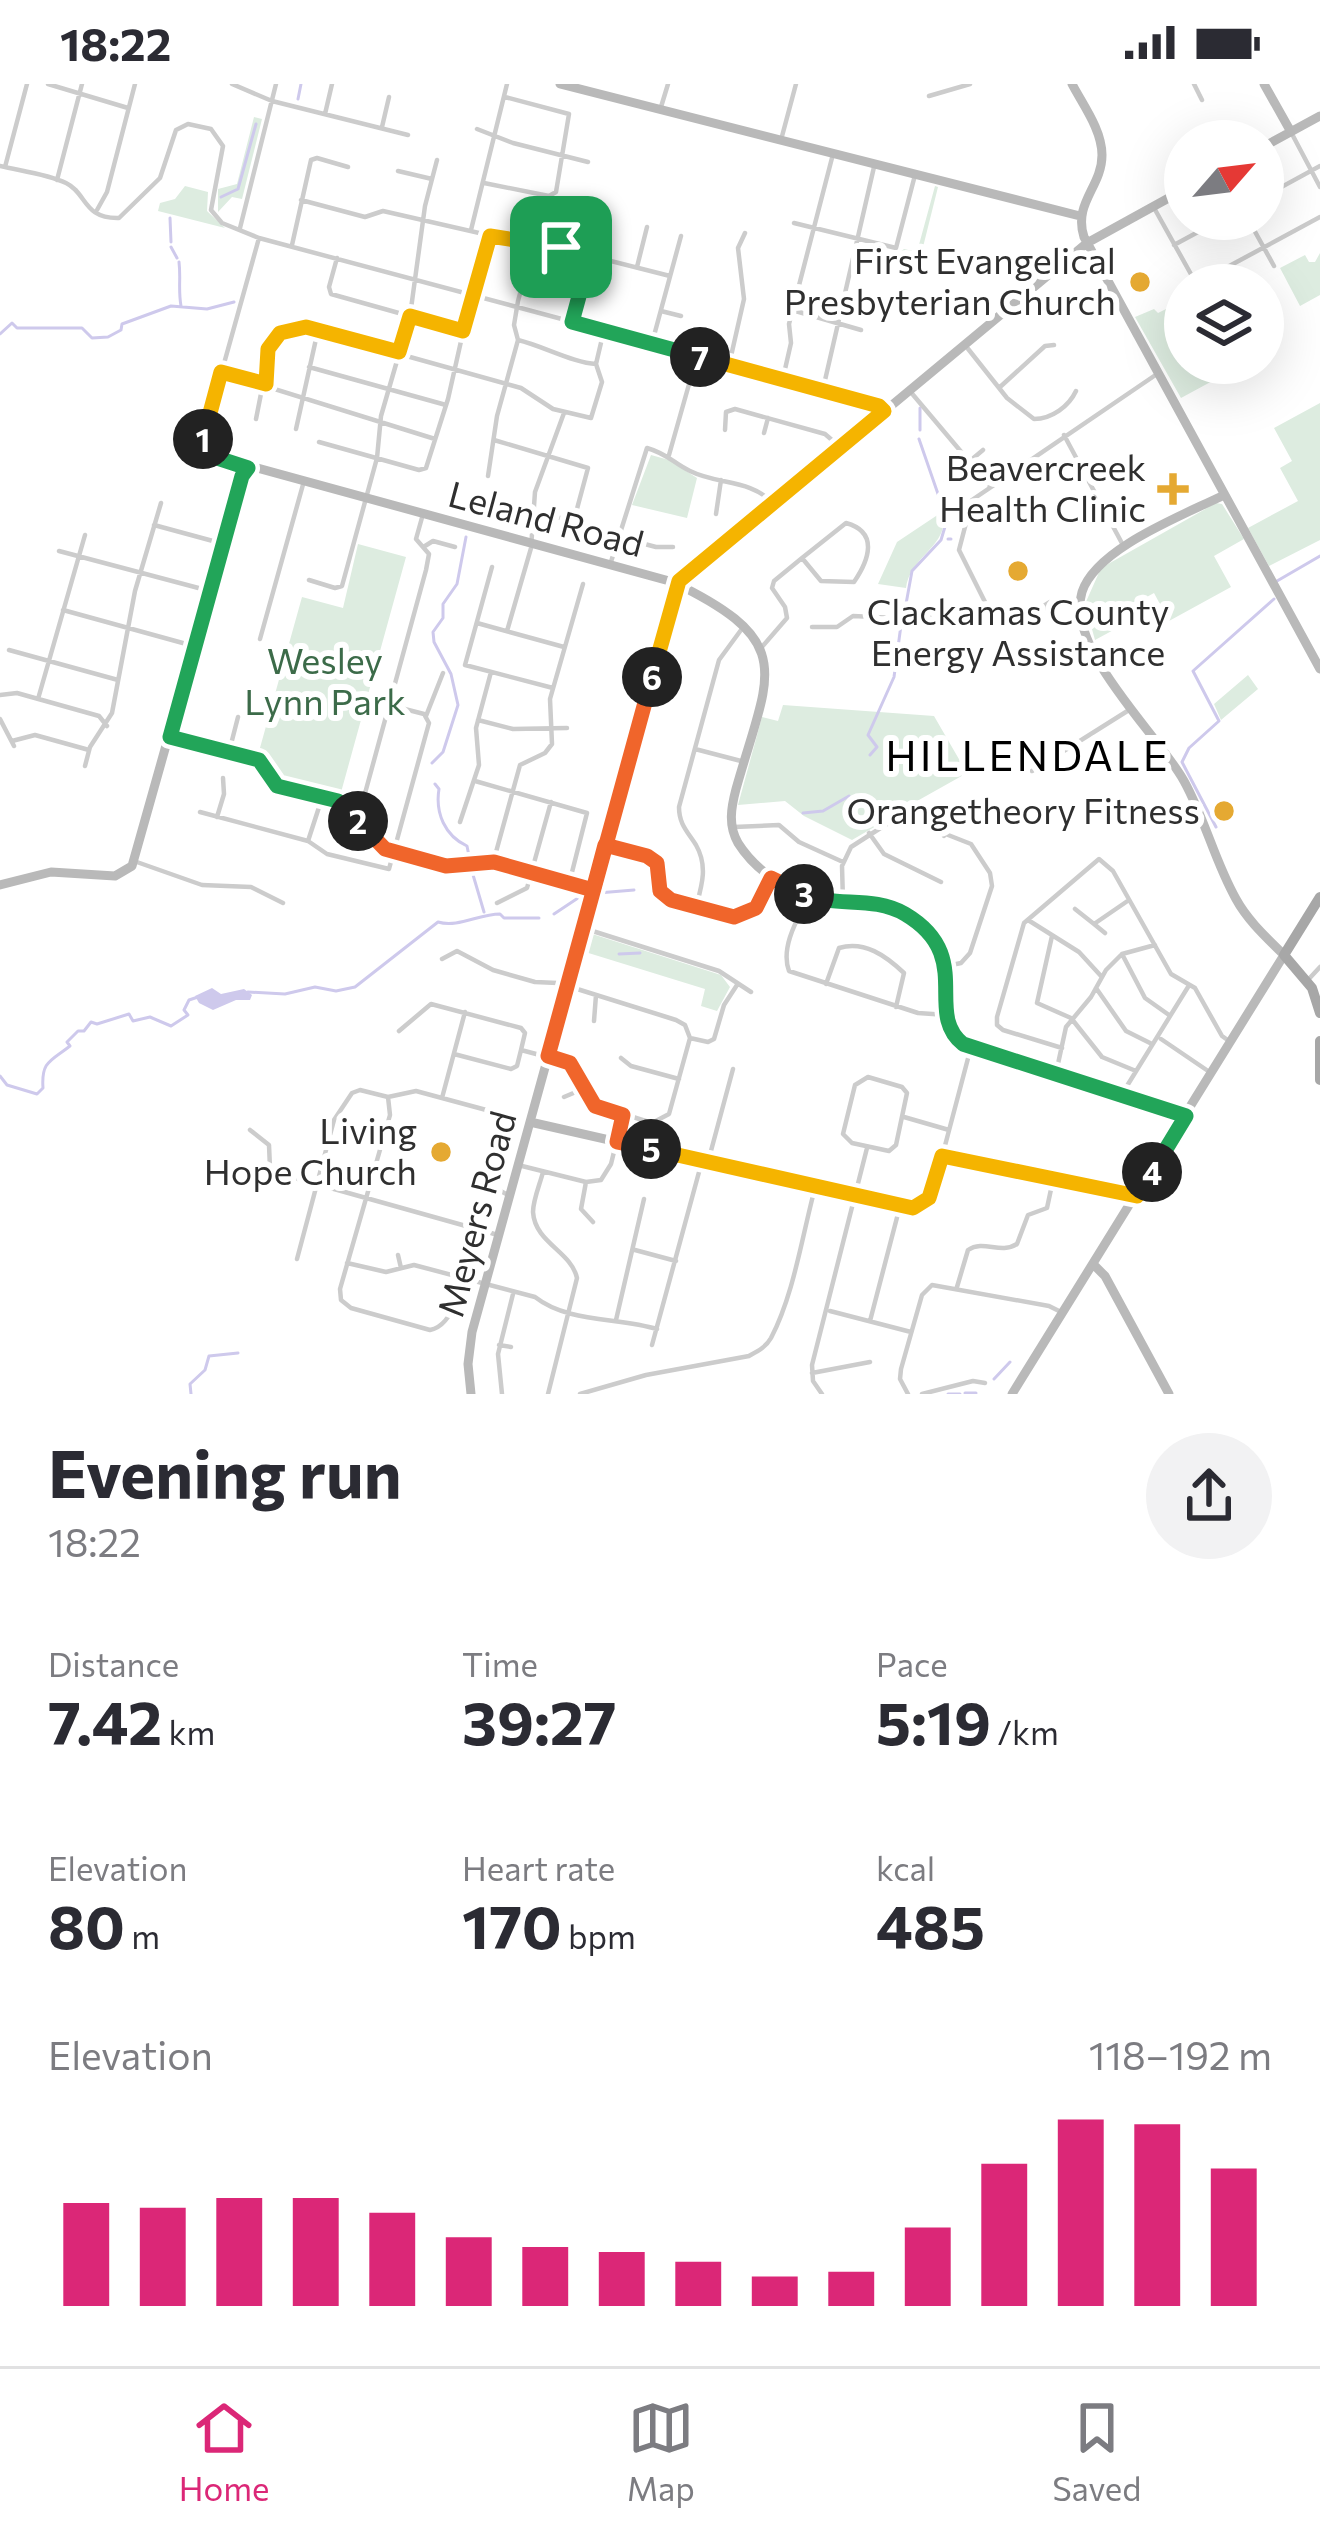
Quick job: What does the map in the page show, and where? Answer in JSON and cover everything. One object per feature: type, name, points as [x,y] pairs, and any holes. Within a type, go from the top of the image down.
[{"type":"main road","points":[[1320,897],[1284,955],[1307,980],[1320,1013]]},
{"type":"main road","points":[[1320,1041],[1320,1081]]},
{"type":"street","points":[[27,84],[3,166],[71,186],[82,203],[96,212],[115,219],[127,214],[139,195],[160,178],[173,133],[194,124],[215,132],[223,146],[211,200],[212,214],[222,223],[259,238],[823,389],[884,411]]},
{"type":"street","points":[[48,84],[128,108]]},
{"type":"street","points":[[57,180],[82,84]]},
{"type":"street","points":[[96,212],[107,192],[134,84]]},
{"type":"street","points":[[232,84],[272,101],[408,135]]},
{"type":"street","points":[[240,228],[276,84]]},
{"type":"street","points":[[325,114],[332,84]]},
{"type":"street","points":[[471,230],[507,84]]},
{"type":"street","points":[[560,84],[1080,216]]},
{"type":"street","points":[[661,110],[668,84]]},
{"type":"street","points":[[781,140],[796,84]]},
{"type":"street","points":[[929,96],[970,84]]},
{"type":"street","points":[[1072,84],[1102,153],[1100,170],[1080,216],[1087,243],[1320,669]]},
{"type":"street","points":[[1194,84],[1202,100]]},
{"type":"street","points":[[1264,84],[1320,187]]},
{"type":"street","points":[[484,183],[553,195],[569,114],[505,97]]},
{"type":"street","points":[[382,128],[389,98]]},
{"type":"street","points":[[1284,136],[1320,116]]},
{"type":"street","points":[[478,129],[495,138],[588,162]]},
{"type":"street","points":[[783,378],[793,310],[833,154]]},
{"type":"street","points":[[292,246],[312,158],[348,167]]},
{"type":"street","points":[[308,580],[341,586],[410,316],[436,160]]},
{"type":"street","points":[[823,389],[875,164]]},
{"type":"street","points":[[1284,185],[1320,166]]},
{"type":"street","points":[[398,170],[432,179]]},
{"type":"street","points":[[794,223],[896,248],[915,175]]},
{"type":"street","points":[[301,200],[365,217],[382,211],[424,219],[670,276]]},
{"type":"street","name":"Leland Road","points":[[248,468],[678,584],[1087,243],[1164,200]]},
{"type":"street","points":[[1153,206],[1185,264]]},
{"type":"street","points":[[572,322],[600,215]]},
{"type":"street","points":[[1233,264],[1320,217]]},
{"type":"street","points":[[637,267],[646,226]]},
{"type":"street","points":[[729,364],[744,299],[738,256],[739,240],[745,233]]},
{"type":"street","points":[[320,442],[424,470],[490,236]]},
{"type":"street","points":[[652,343],[680,236]]},
{"type":"street","points":[[0,886],[51,872],[115,876],[134,862],[248,468],[201,449],[259,238]]},
{"type":"street","points":[[1174,245],[1183,240]]},
{"type":"street","points":[[1260,240],[1273,264]]},
{"type":"street","points":[[488,476],[518,340],[514,325],[524,280],[542,244]]},
{"type":"street","points":[[337,258],[329,287],[332,294],[463,331]]},
{"type":"street","points":[[793,310],[861,330]]},
{"type":"street","points":[[661,311],[681,316]]},
{"type":"street","points":[[256,419],[275,338],[299,326],[530,392],[564,413],[591,418],[602,382],[596,364],[604,330]]},
{"type":"street","points":[[296,429],[318,330]]},
{"type":"street","points":[[518,340],[564,352],[574,361],[596,364]]},
{"type":"street","points":[[1000,387],[1045,346],[1054,344]]},
{"type":"street","points":[[964,345],[1030,417],[1039,419],[1071,401],[1076,391]]},
{"type":"street","points":[[669,454],[697,356]]},
{"type":"street","points":[[309,367],[446,405]]},
{"type":"street","points":[[221,372],[435,439]]},
{"type":"street","points":[[1080,602],[1050,602],[1016,625],[1000,623],[959,550],[969,506],[990,486],[1157,374]]},
{"type":"street","points":[[909,390],[990,486]]},
{"type":"street","points":[[674,394],[685,399]]},
{"type":"street","points":[[725,430],[723,421],[731,409],[825,434],[840,447]]},
{"type":"street","points":[[507,631],[531,544],[535,492],[564,413]]},
{"type":"street","points":[[764,433],[768,418]]},
{"type":"street","points":[[1064,435],[1124,547]]},
{"type":"street","points":[[494,440],[589,468],[574,520],[535,514]]},
{"type":"street","points":[[610,566],[647,448],[669,454],[688,471],[760,491],[772,503]]},
{"type":"street","points":[[946,482],[982,450]]},
{"type":"street","points":[[716,514],[721,480]]},
{"type":"street","points":[[260,640],[304,481]]},
{"type":"street","points":[[1012,1394],[1284,955],[1239,904],[1184,782],[1129,710],[1085,631],[1080,602],[1094,570],[1124,547],[1224,495]]},
{"type":"street","points":[[85,766],[89,750],[107,726],[118,691],[128,627],[160,503]]},
{"type":"street","points":[[352,813],[364,797],[426,570],[429,557],[416,539],[423,514]]},
{"type":"street","points":[[761,648],[787,618],[772,588],[774,581],[802,558],[846,523],[856,526],[871,545],[858,578],[849,584],[821,581],[802,558]]},
{"type":"street","points":[[154,525],[224,544]]},
{"type":"street","points":[[38,700],[85,535]]},
{"type":"street","points":[[618,537],[673,547]]},
{"type":"street","points":[[425,546],[433,542],[455,547]]},
{"type":"street","points":[[59,550],[211,591]]},
{"type":"street","points":[[492,567],[464,661],[467,666],[553,688]]},
{"type":"street","points":[[494,862],[523,762],[549,749],[549,704],[583,584]]},
{"type":"street","points":[[678,584],[730,612],[761,648],[765,682],[731,808],[732,827],[742,848],[771,878],[808,896],[877,903],[910,917],[936,940],[946,966],[952,1034],[971,1047],[1186,1116]]},
{"type":"street","name":"Meyers Road","points":[[472,1394],[470,1345],[485,1284],[678,584]]},
{"type":"street","points":[[812,627],[837,627],[850,616],[925,618],[986,604]]},
{"type":"street","points":[[63,610],[196,646]]},
{"type":"street","points":[[475,622],[564,647]]},
{"type":"street","points":[[696,907],[704,876],[702,863],[678,812],[718,660],[730,640],[746,627]]},
{"type":"street","points":[[9,650],[118,680]]},
{"type":"street","points":[[460,822],[475,781],[479,761],[475,732],[491,672]]},
{"type":"street","points":[[200,812],[389,869],[429,723],[426,716],[443,673]]},
{"type":"street","points":[[0,695],[13,693],[102,717],[107,726]]},
{"type":"street","points":[[389,705],[426,716]]},
{"type":"street","points":[[1032,770],[1129,710]]},
{"type":"street","points":[[229,752],[238,717]]},
{"type":"street","points":[[0,719],[13,744],[34,735],[89,750]]},
{"type":"street","points":[[478,720],[508,728],[567,728]]},
{"type":"street","points":[[170,737],[257,760],[266,765],[279,787],[338,801],[381,846],[395,852],[446,866],[494,862],[593,890]]},
{"type":"street","points":[[695,749],[744,762]]},
{"type":"street","points":[[217,818],[223,778]]},
{"type":"street","points":[[475,781],[587,813],[569,884]]},
{"type":"street","points":[[308,841],[322,798]]},
{"type":"street","points":[[497,903],[527,888],[551,802]]},
{"type":"street","points":[[944,836],[954,811]]},
{"type":"street","points":[[843,901],[843,862],[854,844],[902,819],[975,848],[992,882],[970,953],[961,962],[946,966]]},
{"type":"street","points":[[732,827],[776,824],[799,842],[843,862]]},
{"type":"street","points":[[869,833],[884,854],[941,882]]},
{"type":"street","points":[[605,845],[650,857],[658,867],[663,894],[734,917],[756,908],[771,878]]},
{"type":"street","points":[[1062,1048],[1006,1031],[996,1023],[1021,928],[1099,859],[1107,863],[1171,974],[1195,988],[1229,1042]]},
{"type":"street","points":[[134,862],[202,885],[251,887],[284,903]]},
{"type":"street","points":[[808,896],[791,935],[785,964],[794,974],[929,1015],[948,1015]]},
{"type":"street","points":[[1094,924],[1129,900]]},
{"type":"street","points":[[1075,909],[1105,934]]},
{"type":"street","points":[[1028,920],[1078,952],[1101,976]]},
{"type":"street","points":[[583,928],[711,968],[751,992]]},
{"type":"street","points":[[1052,936],[1036,998],[1041,1006],[1071,1018],[1102,1058],[1136,1071]]},
{"type":"street","points":[[826,984],[839,948],[847,944],[867,948],[904,973],[896,1006]]},
{"type":"street","points":[[1056,1074],[1071,1018],[1101,976],[1122,954],[1155,945]]},
{"type":"street","points":[[442,959],[457,951],[484,966],[682,1022],[690,1039],[664,1120],[652,1123],[595,1106],[570,1063],[521,1050]]},
{"type":"street","points":[[1122,954],[1145,998],[1170,1016]]},
{"type":"street","points":[[1307,980],[1320,968]]},
{"type":"street","points":[[690,1039],[714,1039],[724,1005],[738,984]]},
{"type":"street","points":[[1122,1094],[1188,987]]},
{"type":"street","points":[[1096,988],[1126,1031],[1152,1044]]},
{"type":"street","points":[[594,1021],[596,995]]},
{"type":"street","points":[[399,1031],[427,1005],[465,1012],[525,1033],[517,1066],[511,1069],[454,1054]]},
{"type":"street","points":[[442,1098],[465,1012]]},
{"type":"street","points":[[1223,1056],[1240,1028]]},
{"type":"street","points":[[1161,1039],[1213,1074]]},
{"type":"street","points":[[530,1122],[915,1208],[926,1201],[942,1156],[971,1047]]},
{"type":"street","points":[[621,1058],[631,1066],[680,1079]]},
{"type":"street","points":[[652,1345],[733,1069]]},
{"type":"street","points":[[868,1077],[902,1087],[908,1098],[904,1117],[894,1148],[884,1152],[850,1142],[843,1134],[859,1080],[868,1077]]},
{"type":"street","points":[[564,1097],[583,1088]]},
{"type":"street","points":[[297,1259],[334,1120],[347,1098],[360,1090],[388,1097],[413,1091],[490,1112]]},
{"type":"street","points":[[388,1097],[390,1115],[346,1263],[341,1300],[351,1308],[430,1330],[440,1328],[448,1318],[460,1277],[460,1256]]},
{"type":"street","points":[[518,1165],[597,1181],[608,1173],[623,1115]]},
{"type":"street","points":[[904,1117],[949,1130]]},
{"type":"street","points":[[250,1130],[269,1144],[270,1168],[296,1180],[499,1235]]},
{"type":"street","points":[[823,1394],[812,1373],[867,1148]]},
{"type":"street","points":[[942,1156],[1137,1196]]},
{"type":"street","points":[[543,1172],[534,1217],[548,1244],[575,1267],[578,1278],[548,1394]]},
{"type":"street","points":[[957,1287],[968,1250],[978,1245],[1005,1250],[1017,1244],[1028,1215],[1047,1208],[1054,1180]]},
{"type":"street","points":[[484,1182],[509,1196]]},
{"type":"street","points":[[586,1182],[581,1209],[593,1222]]},
{"type":"street","points":[[580,1394],[765,1350],[788,1289],[815,1188]]},
{"type":"street","points":[[616,1320],[644,1199]]},
{"type":"street","points":[[870,1321],[900,1206]]},
{"type":"street","points":[[633,1249],[676,1261]]},
{"type":"street","points":[[398,1256],[401,1268]]},
{"type":"street","points":[[346,1263],[381,1272],[414,1265],[570,1312],[657,1329]]},
{"type":"street","points":[[1094,1265],[1105,1276],[1169,1394]]},
{"type":"street","points":[[908,1394],[901,1372],[911,1332],[925,1290],[936,1284],[1049,1306],[1063,1313]]},
{"type":"street","points":[[502,1394],[497,1372],[499,1345],[513,1292]]},
{"type":"street","points":[[827,1311],[911,1332]]},
{"type":"street","points":[[499,1345],[512,1347]]},
{"type":"street","points":[[812,1373],[870,1362]]},
{"type":"street","points":[[922,1394],[973,1381],[985,1383]]},
{"type":"green space","points":[[254,117],[262,119],[242,199],[232,197],[218,212],[218,189],[237,184]]},
{"type":"green space","points":[[185,186],[208,192],[207,211],[225,228],[158,211],[160,203],[175,199]]},
{"type":"green space","points":[[935,186],[916,275],[877,265],[893,266],[904,249],[917,252]]},
{"type":"green space","points":[[1320,253],[1320,295],[1300,306],[1284,266],[1305,255],[1315,262]]},
{"type":"green space","points":[[1154,309],[1164,310],[1164,368],[1135,317]]},
{"type":"green space","points":[[1173,384],[1207,384],[1181,398]]},
{"type":"green space","points":[[1320,403],[1320,540],[1269,566],[1248,528],[1298,501],[1280,468],[1292,461],[1274,428]]},
{"type":"green space","points":[[651,455],[697,478],[687,518],[632,505]]},
{"type":"green space","points":[[1216,503],[1222,504],[1244,539],[1214,556],[1231,587],[1169,621],[1154,593],[1125,609],[1127,615],[1117,621],[1119,627],[1095,640],[1085,604],[1101,568]]},
{"type":"green space","points":[[942,512],[941,533],[915,567],[906,588],[878,584],[897,542]]},
{"type":"green space","name":"Wesley Lynn Park","points":[[358,544],[406,557],[340,796],[281,782],[270,763],[258,755],[302,597],[343,608]]},
{"type":"green space","points":[[1248,675],[1258,689],[1221,720],[1214,704]]},
{"type":"green space","points":[[783,705],[934,716],[967,773],[910,805],[906,815],[895,815],[852,840],[785,801],[738,805],[762,717],[778,721]]},
{"type":"green space","points":[[589,933],[721,975],[730,987],[717,1011],[701,1006],[705,989],[582,951]]},
{"type":"shaded area","points":[[212,988],[221,994],[244,989],[252,995],[250,1000],[236,1000],[213,1010],[195,996]]},
{"type":"waterway","points":[[298,99],[301,84]]},
{"type":"waterway","points":[[221,197],[238,189],[256,124]]},
{"type":"waterway","points":[[170,218],[171,242]]},
{"type":"waterway","points":[[171,247],[177,258]]},
{"type":"waterway","points":[[179,262],[181,306]]},
{"type":"waterway","points":[[0,334],[12,323],[17,328],[82,328],[92,338],[108,337],[121,330],[122,324],[171,306],[207,309],[234,302]]},
{"type":"waterway","points":[[920,408],[920,430]]},
{"type":"waterway","points":[[904,615],[912,571],[941,540],[947,520],[919,439]]},
{"type":"waterway","points":[[432,763],[443,752],[458,705],[433,632],[457,584],[466,537]]},
{"type":"waterway","points":[[1277,581],[1320,556]]},
{"type":"waterway","points":[[1216,827],[1182,762],[1189,748],[1219,721],[1193,671],[1274,599]]},
{"type":"waterway","points":[[870,755],[877,747],[868,735],[894,677],[901,625]]},
{"type":"waterway","points":[[435,784],[443,823],[467,846],[469,856]]},
{"type":"waterway","points":[[803,813],[823,811],[849,796]]},
{"type":"waterway","points":[[471,868],[484,912]]},
{"type":"waterway","points":[[598,893],[634,890]]},
{"type":"waterway","points":[[554,914],[581,896]]},
{"type":"waterway","points":[[248,992],[285,994],[315,987],[336,991],[355,987],[438,922],[500,914],[539,918]]},
{"type":"waterway","points":[[619,954],[640,953]]},
{"type":"waterway","points":[[0,1076],[7,1085],[37,1094],[49,1062],[91,1022],[129,1014],[133,1021],[150,1017],[171,1026],[188,1015],[184,1010],[189,1000],[198,997]]},
{"type":"waterway","points":[[191,1394],[190,1384],[205,1370],[209,1356],[238,1353]]},
{"type":"waterway","points":[[994,1379],[1010,1362]]},
{"type":"waterway","points":[[965,1393],[976,1393]]},
{"type":"waterway","points":[[948,1394],[960,1394]]},
{"type":"place","name":"First Evangelical Presbyterian Church","points":[[1140,282]]},
{"type":"place","name":"Beavercreek Health Clinic","points":[[1173,489]]},
{"type":"place","name":"Clackamas County Energy Assistance","points":[[1018,571]]},
{"type":"place","name":"Orangetheory Fitness","points":[[1224,811]]},
{"type":"place","name":"Living Hope Church","points":[[441,1152]]},
{"type":"district","name":"HILLENDALE","points":[[1028,756]]},
{"type":"route","points":[[561,247],[490,236],[463,331],[410,316],[399,352],[299,326],[280,333],[271,343],[266,384],[221,372],[201,449],[248,468],[170,737],[259,760],[279,787],[343,803],[382,848],[440,864],[494,862],[593,890],[605,845],[654,860],[659,886],[671,900],[730,916],[746,915],[756,908],[771,878],[820,901],[861,901],[894,909],[917,922],[941,948],[949,1024],[959,1042],[1186,1116],[1137,1196],[942,1156],[929,1198],[922,1206],[909,1208],[617,1142],[623,1115],[595,1106],[573,1066],[548,1056],[567,986],[605,845],[673,598],[678,584],[884,411],[823,389],[572,322],[590,256],[561,247]]}]
